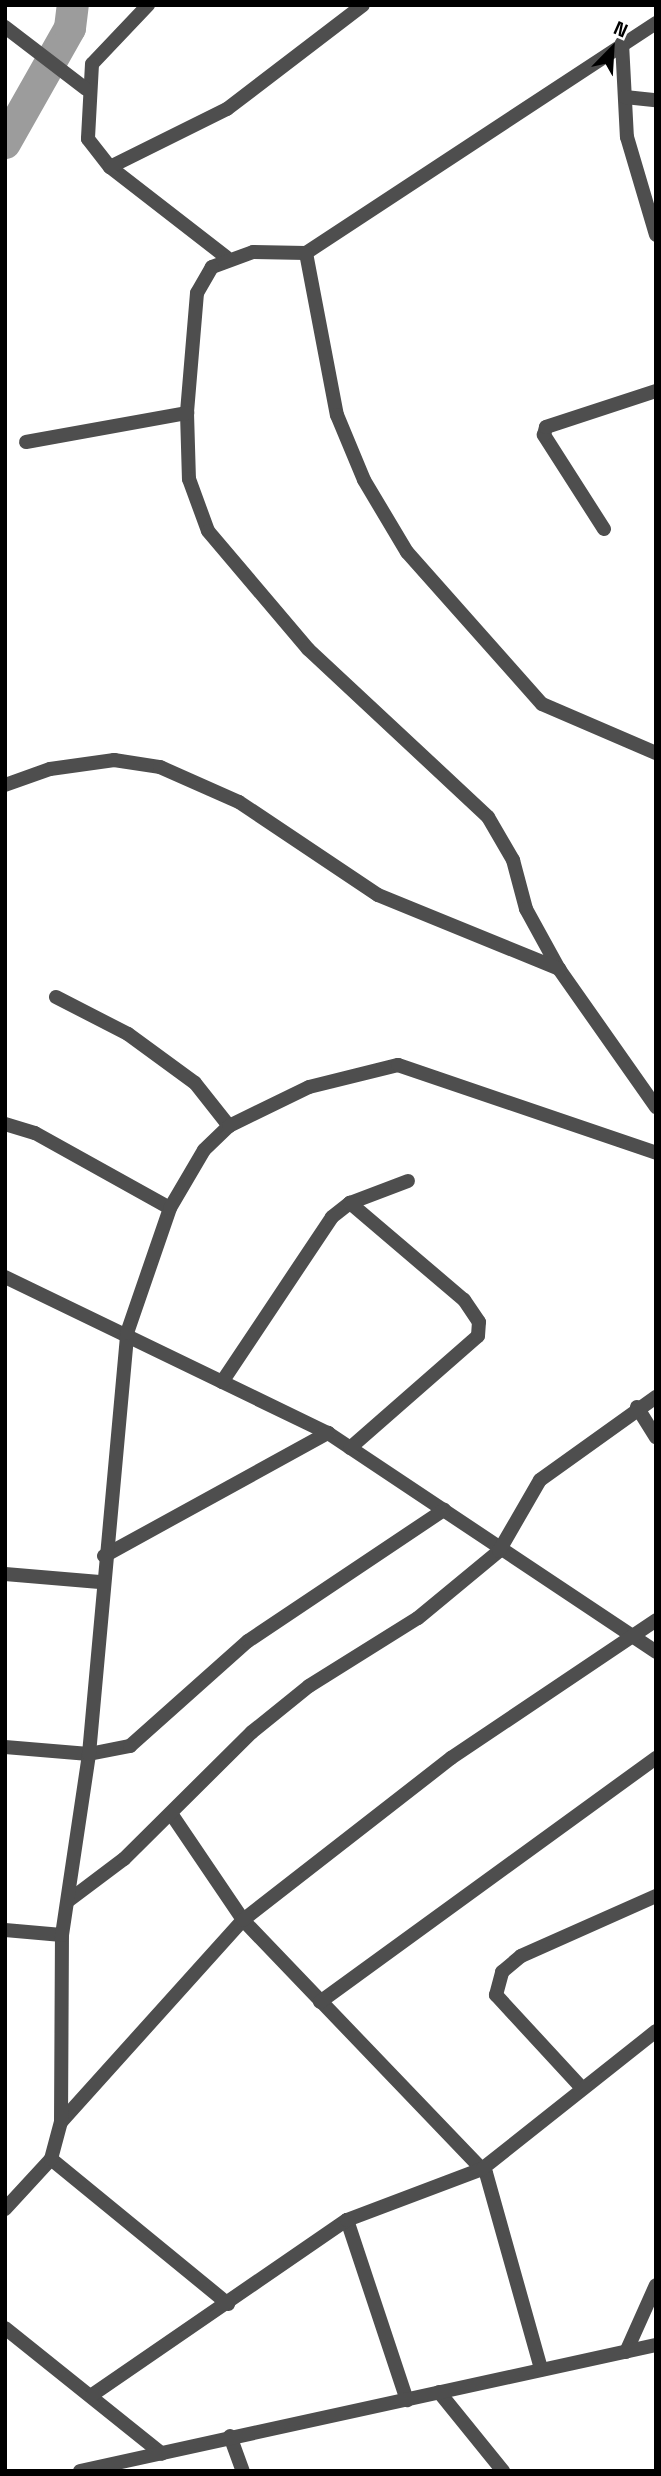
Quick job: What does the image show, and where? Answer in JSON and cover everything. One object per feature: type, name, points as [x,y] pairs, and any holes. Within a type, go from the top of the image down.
[{"type":"street","points":[[148,5],[106,45],[86,89],[88,139],[110,167],[226,257],[306,253],[656,23]]},
{"type":"street","points":[[110,167],[227,108],[363,5]]},
{"type":"street","points":[[5,27],[86,89]]},
{"type":"street","points":[[622,43],[627,137],[656,234]]},
{"type":"street","points":[[625,97],[656,100]]},
{"type":"street","points":[[306,253],[337,415],[364,480],[407,552],[542,704],[656,753]]},
{"type":"street","points":[[226,257],[197,293],[187,413],[189,479],[208,531],[308,649],[488,817],[513,860],[526,909],[559,969],[656,1107]]},
{"type":"street","points":[[604,529],[544,435],[545,427],[656,391]]},
{"type":"street","points":[[26,442],[187,413]]},
{"type":"street","points":[[5,785],[50,769],[114,760],[160,767],[239,802],[378,895],[559,969]]},
{"type":"street","points":[[56,997],[128,1034],[195,1083],[229,1126]]},
{"type":"street","points":[[5,2208],[51,2159],[61,2122],[62,1935],[89,1755],[100,1582],[127,1333],[170,1208],[204,1150],[229,1126],[309,1087],[398,1065],[656,1153]]},
{"type":"street","points":[[5,1125],[35,1133],[170,1208]]},
{"type":"street","points":[[222,1382],[332,1217],[350,1203],[408,1181]]},
{"type":"street","points":[[350,1203],[464,1300],[479,1322],[478,1336],[350,1448]]},
{"type":"street","points":[[5,1277],[127,1333],[328,1433],[444,1510],[499,1551],[632,1634],[656,1652]]},
{"type":"street","points":[[68,1901],[172,1815],[252,1732],[309,1686],[418,1618],[499,1551],[540,1480],[637,1407],[656,1397]]},
{"type":"street","points":[[637,1407],[656,1437]]},
{"type":"street","points":[[104,1556],[328,1433]]},
{"type":"street","points":[[5,1747],[89,1755],[130,1746],[248,1641],[444,1510]]},
{"type":"street","points":[[5,1574],[100,1582]]},
{"type":"street","points":[[61,2122],[243,1920],[451,1758],[656,1620]]},
{"type":"street","points":[[320,2001],[656,1758]]},
{"type":"street","points":[[172,1815],[243,1920],[482,2169],[541,2369]]},
{"type":"street","points":[[580,2086],[496,1996],[502,1972],[521,1956],[656,1896]]},
{"type":"street","points":[[5,1930],[62,1935]]},
{"type":"street","points":[[92,2395],[347,2220],[482,2169],[580,2086],[656,2031]]},
{"type":"street","points":[[51,2159],[228,2304]]},
{"type":"street","points":[[347,2220],[407,2400]]},
{"type":"street","points":[[626,2352],[656,2285]]},
{"type":"street","points":[[5,2328],[92,2395],[162,2454]]},
{"type":"street","points":[[80,2471],[230,2436],[656,2345]]},
{"type":"street","points":[[439,2392],[503,2471]]},
{"type":"street","points":[[230,2436],[243,2471]]},
{"type":"waterway","points":[[5,143],[70,28],[73,5]]}]
